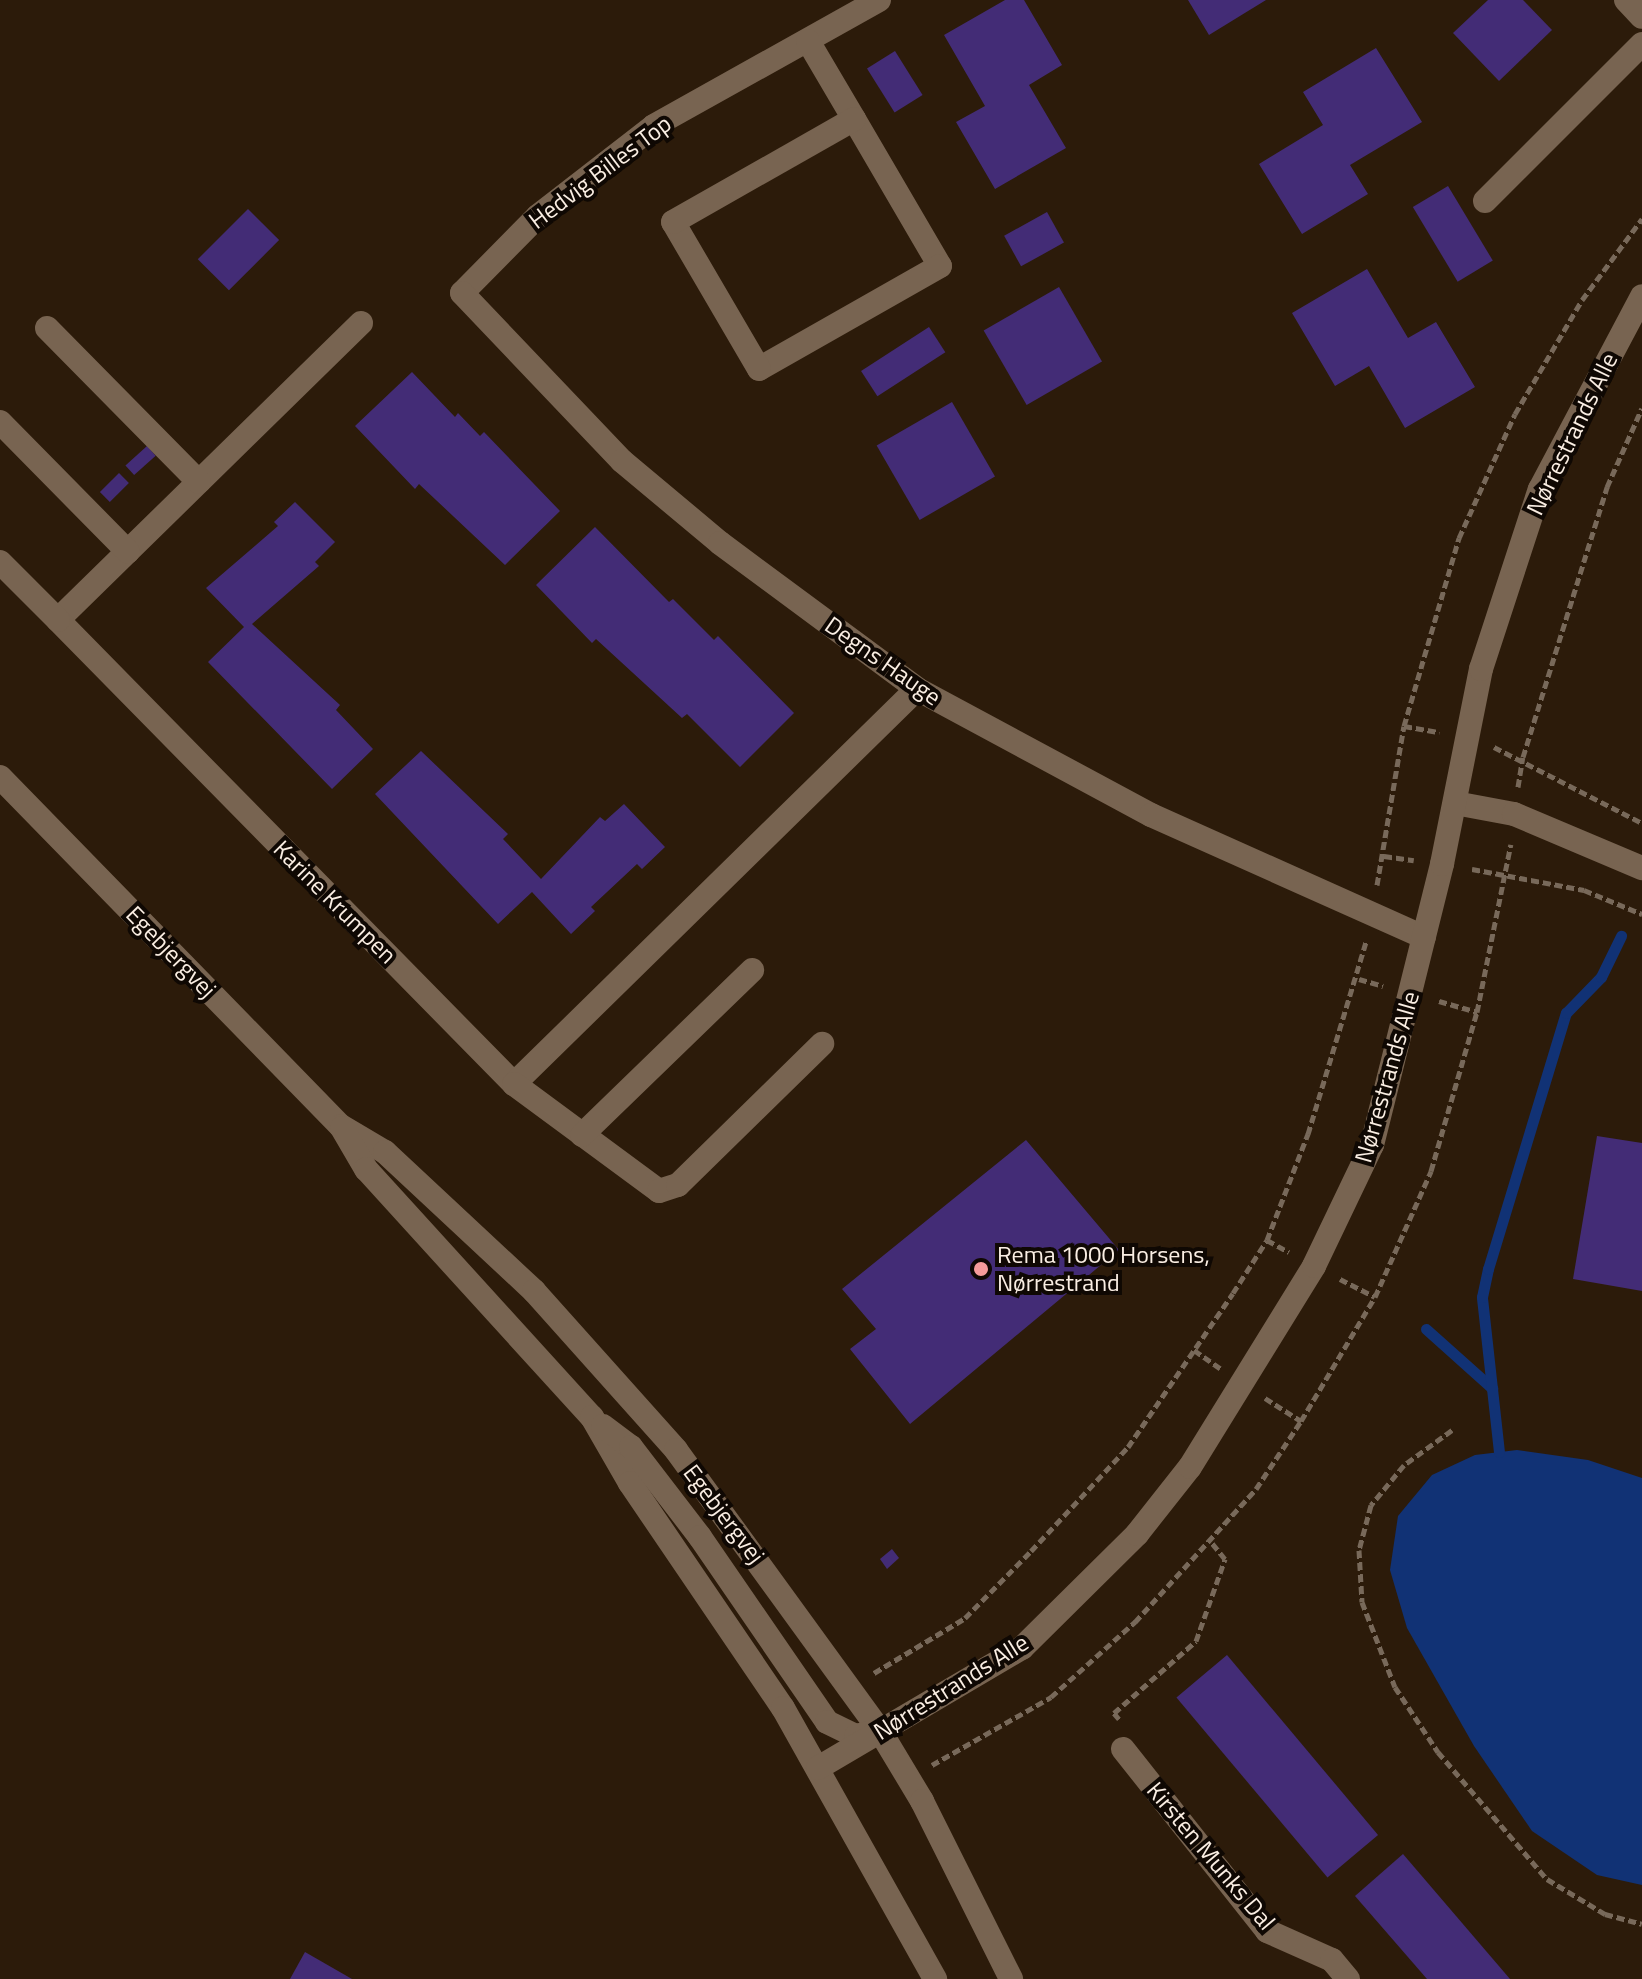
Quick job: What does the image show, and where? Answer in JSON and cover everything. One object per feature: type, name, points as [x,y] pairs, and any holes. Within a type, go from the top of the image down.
[{"type":"street","name":"Hedvig Billes Top","points":[[462,293],[538,216],[654,126],[879,0]]},
{"type":"street","points":[[1626,0],[1642,17]]},
{"type":"street","points":[[808,41],[854,119],[940,266],[759,369],[673,222],[854,119]]},
{"type":"street","points":[[1485,201],[1642,44]]},
{"type":"street","name":"Degns Hauge","points":[[462,293],[622,461],[720,543],[917,689],[1151,815],[1371,916],[1424,937]]},
{"type":"street","name":"Nørrestrands Alle","points":[[818,1768],[1022,1648],[1137,1534],[1190,1467],[1314,1266],[1372,1145],[1442,864],[1481,669],[1540,489],[1642,296]]},
{"type":"street","points":[[58,620],[361,323]]},
{"type":"street","points":[[47,328],[199,482]]},
{"type":"street","points":[[0,422],[128,552]]},
{"type":"street","name":"Karine Krumpen","points":[[0,562],[514,1084],[659,1191],[678,1185],[822,1044]]},
{"type":"street","points":[[514,1084],[917,689]]},
{"type":"street","name":"Egebjergvej","points":[[0,777],[341,1126],[366,1169],[592,1417],[818,1768],[935,1979]]},
{"type":"street","points":[[1455,803],[1514,814],[1642,868]]},
{"type":"street","points":[[582,1135],[752,970]]},
{"type":"street","name":"Egebjergvej","points":[[341,1126],[385,1152],[454,1214],[609,1371],[676,1450],[880,1731],[922,1801],[1011,1979]]},
{"type":"street","points":[[592,1417],[631,1447],[674,1503],[827,1722],[856,1736],[880,1731]]},
{"type":"street","name":"Kirsten Munks Dal","points":[[1123,1749],[1267,1931],[1332,1960],[1348,1979]]},
{"type":"path","points":[[850,1686],[965,1618],[1020,1563],[1128,1447],[1267,1240],[1308,1134],[1359,979],[1384,856],[1404,726],[1459,538],[1515,414],[1582,300],[1642,219]]},
{"type":"path","points":[[1404,726],[1469,738],[1523,757],[1642,823]]},
{"type":"path","points":[[1384,856],[1584,890],[1642,914]]},
{"type":"path","points":[[1452,1430],[1404,1465],[1371,1505],[1359,1550],[1368,1616],[1395,1687],[1438,1752],[1547,1879],[1605,1914],[1642,1924]]},
{"type":"path","points":[[1123,1749],[1134,1736],[1114,1713],[1196,1641],[1225,1559],[1211,1542]]},
{"type":"water","points":[[1517,1450],[1588,1460],[1642,1478],[1642,1885],[1597,1875],[1532,1831],[1474,1746],[1407,1628],[1390,1570],[1398,1516],[1432,1475],[1475,1455]]},
{"type":"building","points":[[1005,0],[1024,0],[1062,65],[1029,85],[1066,148],[995,189],[956,122],[985,106],[944,35]]},
{"type":"building","points":[[1188,0],[1266,0],[1209,35]]},
{"type":"building","points":[[1488,0],[1523,0],[1552,30],[1499,81],[1453,33]]},
{"type":"building","points":[[1376,48],[1422,122],[1350,165],[1368,194],[1302,234],[1259,164],[1323,125],[1303,92]]},
{"type":"building","points":[[895,51],[923,95],[895,113],[867,68]]},
{"type":"building","points":[[1448,186],[1493,261],[1458,282],[1413,207]]},
{"type":"building","points":[[248,209],[279,240],[229,290],[198,259]]},
{"type":"building","points":[[1047,212],[1064,243],[1021,266],[1004,236]]},
{"type":"building","points":[[1367,269],[1408,338],[1436,322],[1475,387],[1405,428],[1369,366],[1335,386],[1292,313]]},
{"type":"building","points":[[1059,287],[1102,361],[1027,405],[984,331]]},
{"type":"building","points":[[929,327],[945,352],[877,396],[861,371]]},
{"type":"building","points":[[412,372],[455,417],[458,413],[480,436],[484,432],[560,511],[505,565],[419,484],[415,489],[355,426]]},
{"type":"building","points":[[952,402],[995,476],[920,520],[877,446]]},
{"type":"building","points":[[147,446],[156,456],[134,475],[125,465]]},
{"type":"building","points":[[119,473],[129,483],[110,502],[100,492]]},
{"type":"building","points":[[295,502],[335,542],[315,562],[319,566],[252,624],[340,705],[336,710],[373,749],[332,789],[208,662],[244,627],[206,588],[278,526],[274,522]]},
{"type":"building","points":[[595,527],[669,602],[673,599],[714,640],[718,636],[794,713],[740,767],[687,714],[682,718],[596,639],[592,643],[536,585]]},
{"type":"building","points":[[421,751],[508,834],[503,839],[541,879],[600,817],[605,821],[624,804],[665,847],[642,869],[637,864],[591,907],[595,911],[571,934],[532,892],[498,924],[375,794]]},
{"type":"building","points":[[1597,1136],[1642,1143],[1642,1291],[1573,1279]]},
{"type":"building","name":"Rema 1000 Horsens, Nørrestrand","points":[[1026,1140],[1119,1250],[910,1424],[850,1349],[876,1329],[842,1289]]},
{"type":"building","points":[[892,1549],[899,1558],[887,1569],[880,1559]]},
{"type":"building","points":[[1227,1655],[1378,1835],[1327,1877],[1176,1697]]},
{"type":"building","points":[[1403,1854],[1510,1979],[1427,1979],[1355,1896]]},
{"type":"building","points":[[305,1952],[352,1979],[290,1979]]},
{"type":"waterway","points":[[1499,1452],[1482,1297],[1488,1269],[1566,1013],[1601,977],[1621,936]]},
{"type":"waterway","points":[[1426,1329],[1492,1388]]},
{"type":"place","name":"Rema 1000 Horsens, Nørrestrand","points":[[981,1269]]}]
